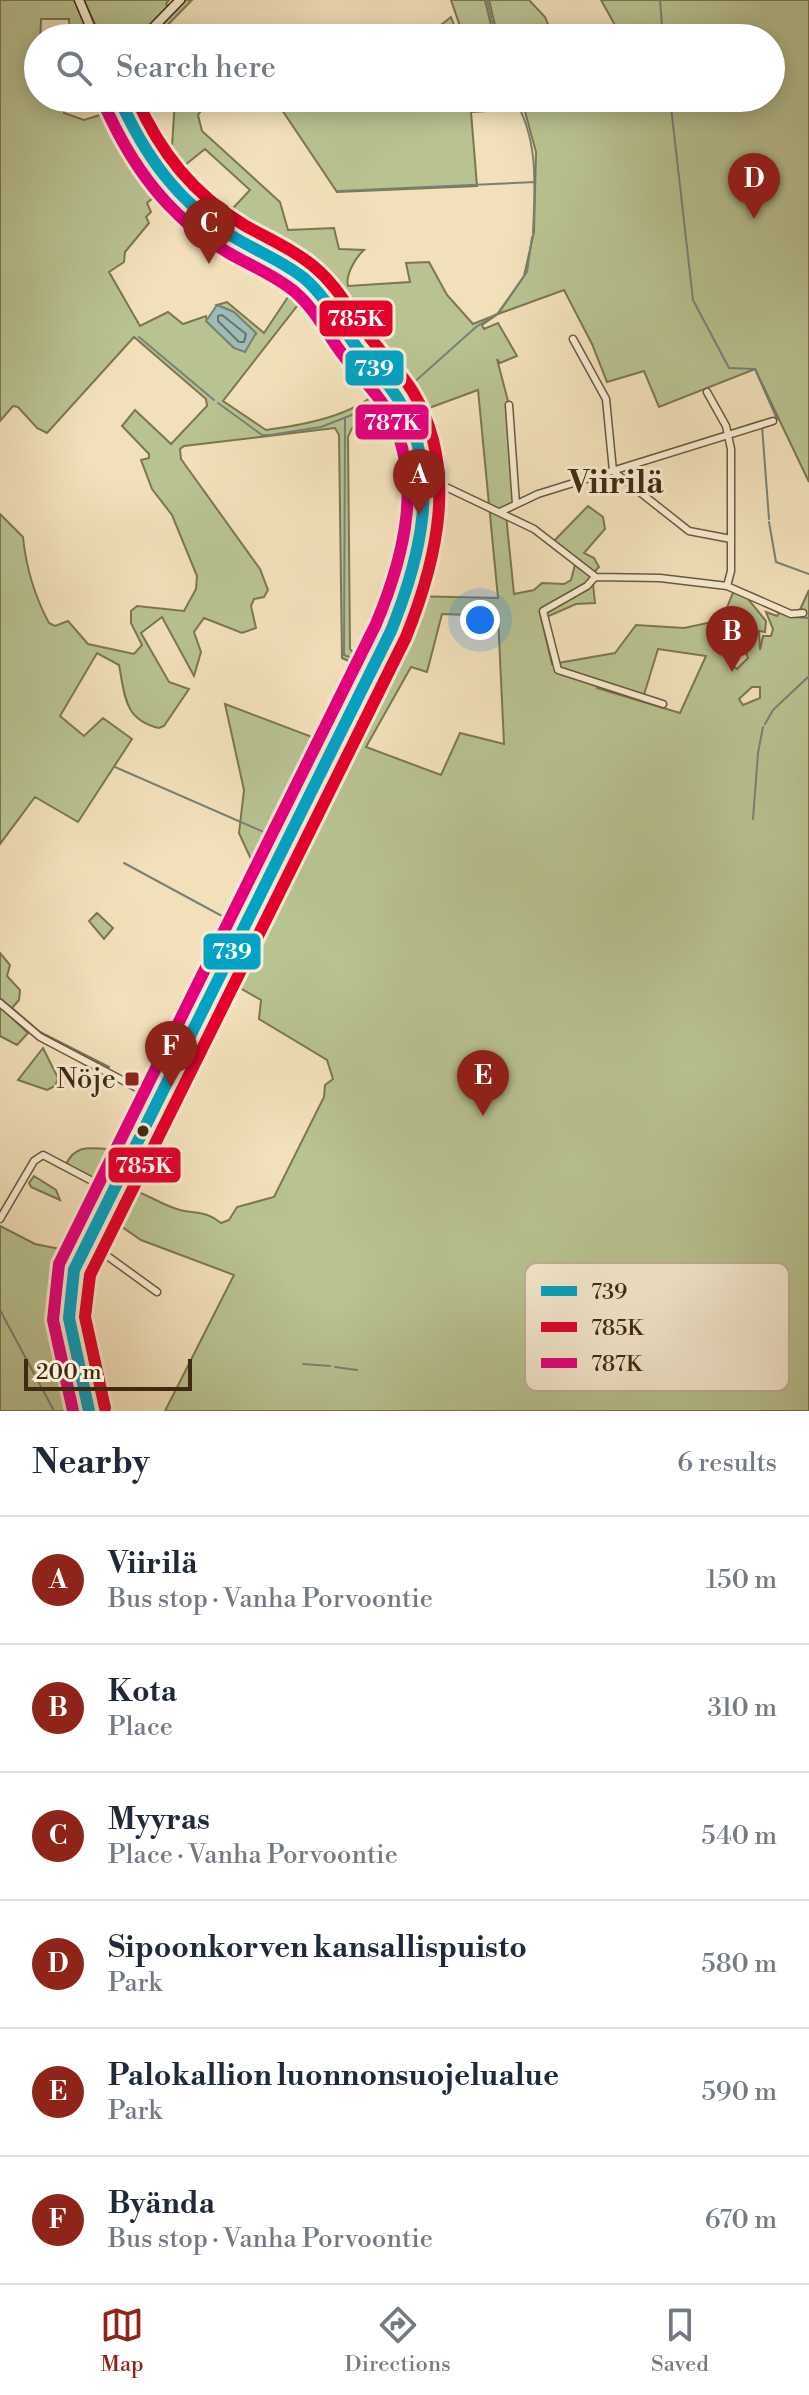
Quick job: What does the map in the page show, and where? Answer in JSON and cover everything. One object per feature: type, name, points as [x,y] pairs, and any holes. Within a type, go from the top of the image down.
[{"type":"street","points":[[79,0],[89,24]]},
{"type":"street","points":[[157,24],[180,0]]},
{"type":"street","points":[[89,1411],[73,1342],[69,1305],[74,1270],[403,604],[419,548],[423,485],[415,437],[403,407],[323,299],[294,271],[232,236],[165,183],[144,154],[125,112]]},
{"type":"street","points":[[573,339],[606,399],[613,471],[689,531],[731,539]]},
{"type":"street","points":[[707,392],[728,434],[731,539],[730,582],[727,586]]},
{"type":"street","points":[[509,405],[516,504]]},
{"type":"street","points":[[500,512],[613,471],[773,421]]},
{"type":"street","points":[[423,485],[448,488],[538,532],[595,577],[660,578],[727,586],[791,614],[803,613]]},
{"type":"street","points":[[595,577],[587,586],[543,611],[558,670],[663,704]]},
{"type":"street","points":[[0,1003],[48,1042],[158,1099]]},
{"type":"street","points":[[0,1219],[34,1161],[43,1155],[113,1192]]},
{"type":"street","points":[[88,1242],[157,1292]]},
{"type":"green space","points":[[0,0],[76,0],[85,24],[69,24],[69,19],[41,19],[41,24],[24,24],[24,112],[64,112],[84,120],[120,112],[137,165],[146,177],[164,189],[147,203],[151,212],[146,217],[149,223],[125,252],[124,262],[109,272],[140,326],[168,312],[183,324],[206,316],[207,321],[234,348],[256,334],[234,312],[217,305],[227,302],[264,333],[292,291],[293,282],[308,292],[223,401],[266,430],[342,413],[381,389],[392,408],[388,413],[359,421],[348,437],[350,649],[355,655],[368,657],[362,667],[342,658],[339,435],[335,428],[184,446],[180,449],[181,459],[260,569],[268,590],[264,597],[254,599],[251,606],[256,628],[242,633],[204,618],[194,632],[201,652],[194,676],[162,617],[141,633],[169,682],[189,689],[164,726],[159,728],[147,724],[133,713],[125,696],[119,665],[97,653],[60,716],[84,736],[103,718],[132,739],[78,822],[35,797],[0,844],[0,514],[23,537],[32,581],[49,623],[55,626],[68,621],[88,644],[134,654],[142,645],[131,623],[131,611],[137,606],[184,611],[196,589],[197,576],[172,515],[152,489],[141,460],[149,458],[149,454],[122,426],[135,410],[171,444],[207,406],[206,399],[134,337],[47,433],[37,428],[18,407],[13,406],[0,421]]},
{"type":"green space","points":[[84,0],[169,0],[166,4],[169,8],[153,24],[95,24]]},
{"type":"green space","points":[[186,0],[192,0],[169,24],[163,24]]},
{"type":"green space","points":[[451,0],[485,0],[491,24],[459,24]]},
{"type":"green space","points":[[489,0],[529,0],[548,24],[495,24]]},
{"type":"green space","points":[[601,0],[809,0],[809,482],[755,369],[659,407],[644,371],[607,382],[592,344],[564,290],[498,314],[524,276],[534,232],[536,152],[525,112],[785,112],[785,24],[614,24]]},
{"type":"green space","points":[[451,17],[454,24],[442,24]]},
{"type":"green space","points":[[174,112],[200,112],[198,115],[202,131],[280,202],[288,230],[334,228],[339,249],[364,250],[352,266],[348,286],[410,282],[406,263],[429,262],[447,295],[473,324],[498,314],[482,325],[484,329],[498,323],[517,356],[500,363],[497,359],[509,405],[516,504],[500,512],[506,515],[514,594],[534,590],[542,583],[564,584],[571,580],[576,561],[553,542],[588,506],[603,517],[605,529],[584,553],[594,558],[599,567],[592,574],[595,603],[576,604],[549,616],[540,613],[552,664],[615,653],[636,625],[684,628],[722,620],[734,590],[744,594],[766,621],[765,632],[759,631],[760,650],[763,636],[771,636],[773,629],[766,612],[777,616],[779,613],[772,609],[798,614],[809,590],[809,1411],[165,1411],[234,1275],[141,1240],[122,1227],[105,1222],[121,1187],[180,1210],[206,1215],[221,1223],[229,1220],[237,1207],[274,1197],[324,1097],[325,1085],[333,1079],[327,1060],[259,1019],[261,1000],[224,979],[410,596],[498,598],[478,390],[418,412],[415,417],[396,386],[311,279],[220,222],[250,190],[205,149],[180,169],[172,147]],"holes":[[[442,614],[498,616],[504,744],[460,733],[441,775],[366,747],[411,667],[427,672]],[[742,643],[748,658],[737,669],[733,666],[735,648]],[[658,649],[706,656],[680,713],[597,688],[597,685],[643,698]],[[752,687],[760,687],[760,698],[743,705],[739,699]]]},
{"type":"green space","points":[[283,112],[471,112],[477,186],[337,192]]},
{"type":"green space","points":[[225,704],[328,743],[261,881],[239,833],[244,790]]},
{"type":"green space","points":[[97,913],[113,928],[104,939],[89,921]]},
{"type":"green space","points":[[0,953],[10,965],[7,976],[20,990],[19,1000],[12,1008],[40,1032],[109,1067],[107,1070],[43,1036],[0,998]]},
{"type":"green space","points":[[0,1007],[28,1033],[17,1045],[0,1036]]},
{"type":"green space","points":[[43,1048],[58,1078],[55,1086],[47,1090],[18,1080]]},
{"type":"green space","points":[[131,1145],[109,1188],[66,1164],[79,1150]]},
{"type":"green space","points":[[34,1176],[56,1190],[60,1200],[31,1187],[29,1183]]},
{"type":"green space","points":[[0,1226],[35,1244],[75,1252],[65,1292],[65,1332],[83,1411],[0,1411]]},
{"type":"water","points":[[217,305],[234,312],[256,333],[245,352],[234,348],[206,321]]},
{"type":"waterway","points":[[487,0],[493,24]]},
{"type":"waterway","points":[[660,0],[662,24]]},
{"type":"waterway","points":[[521,112],[534,163],[533,233]]},
{"type":"waterway","points":[[672,112],[693,300],[729,368],[755,369],[777,419],[773,420]]},
{"type":"waterway","points":[[338,191],[535,182]]},
{"type":"waterway","points":[[401,394],[476,327],[498,313],[527,272],[532,237]]},
{"type":"waterway","points":[[139,337],[214,400]]},
{"type":"waterway","points":[[218,403],[262,435],[270,435],[321,427],[390,400]]},
{"type":"waterway","points":[[333,733],[366,663],[344,655],[345,419]]},
{"type":"waterway","points":[[762,426],[769,519]]},
{"type":"waterway","points":[[769,522],[776,562],[809,574]]},
{"type":"waterway","points":[[793,617],[809,618]]},
{"type":"waterway","points":[[765,724],[773,710],[809,676]]},
{"type":"waterway","points":[[753,819],[763,727]]},
{"type":"waterway","points":[[261,883],[331,739]]},
{"type":"waterway","points":[[115,767],[282,840]]},
{"type":"waterway","points":[[124,863],[233,922],[240,922],[258,887]]},
{"type":"waterway","points":[[0,1310],[54,1411]]},
{"type":"waterway","points":[[303,1364],[330,1366]]},
{"type":"waterway","points":[[335,1367],[357,1370]]},
{"type":"transit line","name":"787K","points":[[73,1411],[53,1320],[59,1264],[376,624],[402,544],[408,488],[398,433],[385,407],[309,306],[279,280],[227,252],[187,223],[140,169],[108,112]]},
{"type":"transit line","name":"739","points":[[89,1411],[69,1318],[74,1270],[391,631],[418,546],[424,488],[414,431],[401,404],[320,294],[297,273],[232,236],[195,208],[165,176],[126,112]]},
{"type":"transit line","name":"785K","points":[[105,1408],[85,1317],[90,1275],[406,637],[427,577],[434,546],[439,483],[436,452],[427,421],[413,392],[336,289],[304,259],[244,225],[209,200],[167,154],[142,112]]},
{"type":"place","name":"Sipoonkorven kansallispuisto","points":[[754,219]]},
{"type":"place","name":"Myyras","points":[[209,264]]},
{"type":"place","name":"Viirilä","points":[[419,515]]},
{"type":"place","name":"Kota","points":[[732,672]]},
{"type":"place","name":"Nöje","points":[[132,1079]]},
{"type":"place","name":"Byända","points":[[171,1087]]},
{"type":"place","name":"Palokallion luonnonsuojelualue","points":[[483,1116]]},
{"type":"district","name":"Viirilä","points":[[616,483]]}]
